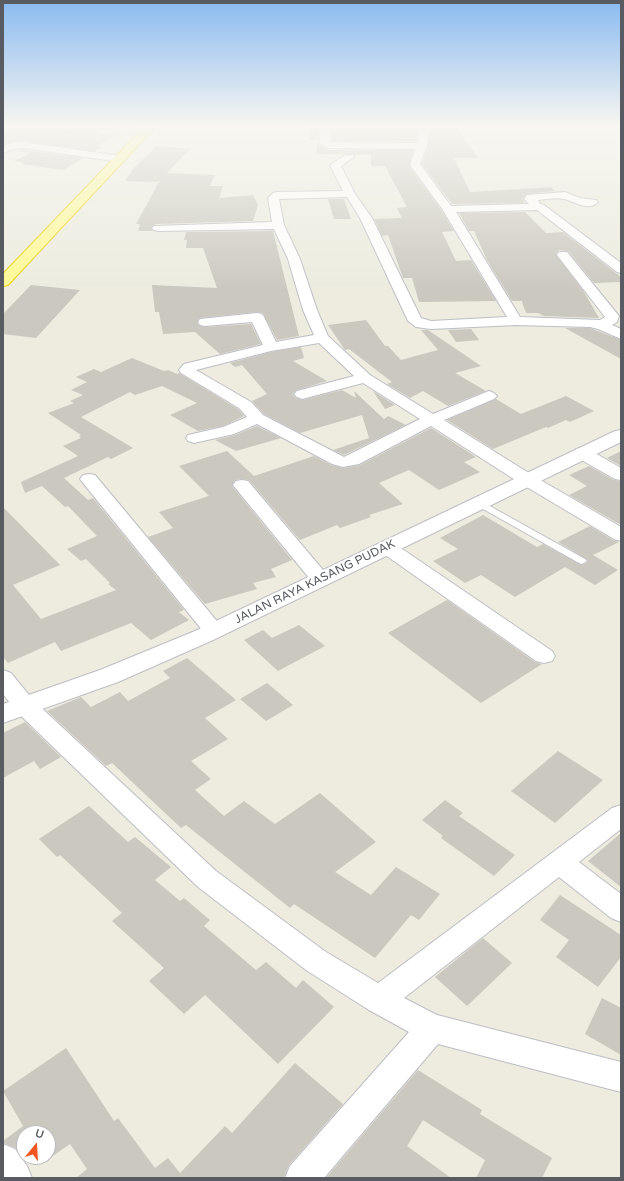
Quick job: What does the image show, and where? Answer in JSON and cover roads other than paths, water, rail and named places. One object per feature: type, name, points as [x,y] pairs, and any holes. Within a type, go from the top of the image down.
[{"type":"highway","points":[[3,282],[101,180]]},
{"type":"street","points":[[343,180],[366,218],[415,321],[431,325],[516,320],[590,323],[602,325],[621,335]]},
{"type":"street","points":[[426,180],[448,209],[516,320]]},
{"type":"street","points":[[350,194],[274,196],[273,198],[278,225],[294,259],[306,298],[322,338],[365,378],[526,480],[621,535]]},
{"type":"street","points":[[592,202],[578,201],[565,195],[529,199],[621,268]]},
{"type":"street","points":[[448,209],[540,207]]},
{"type":"street","points":[[158,228],[278,225]]},
{"type":"street","points":[[563,255],[612,316],[612,319],[602,325]]},
{"type":"street","points":[[205,322],[257,316],[272,347]]},
{"type":"street","points":[[322,338],[272,347],[189,367],[186,370],[245,405],[257,418],[343,462],[353,460],[431,420],[490,396]]},
{"type":"street","points":[[302,394],[365,378]]},
{"type":"street","points":[[194,438],[228,431],[257,418]]},
{"type":"street","name":"JALAN RAYA KASANG PUDAK","points":[[14,710],[108,676],[214,631],[621,435]]},
{"type":"street","points":[[582,453],[621,475]]},
{"type":"street","points":[[89,479],[214,631]]},
{"type":"street","points":[[242,485],[320,580]]},
{"type":"street","points":[[388,548],[544,656]]},
{"type":"street","points":[[3,678],[14,710],[207,878],[316,961],[379,1000],[432,1028],[621,1077]]},
{"type":"street","points":[[379,1000],[621,815]]},
{"type":"street","points":[[559,862],[621,910]]},
{"type":"street","points":[[302,1178],[432,1028]]},
{"type":"street","points":[[3,1161],[15,1178]]},
{"type":"lane","points":[[479,503],[582,561]]}]
